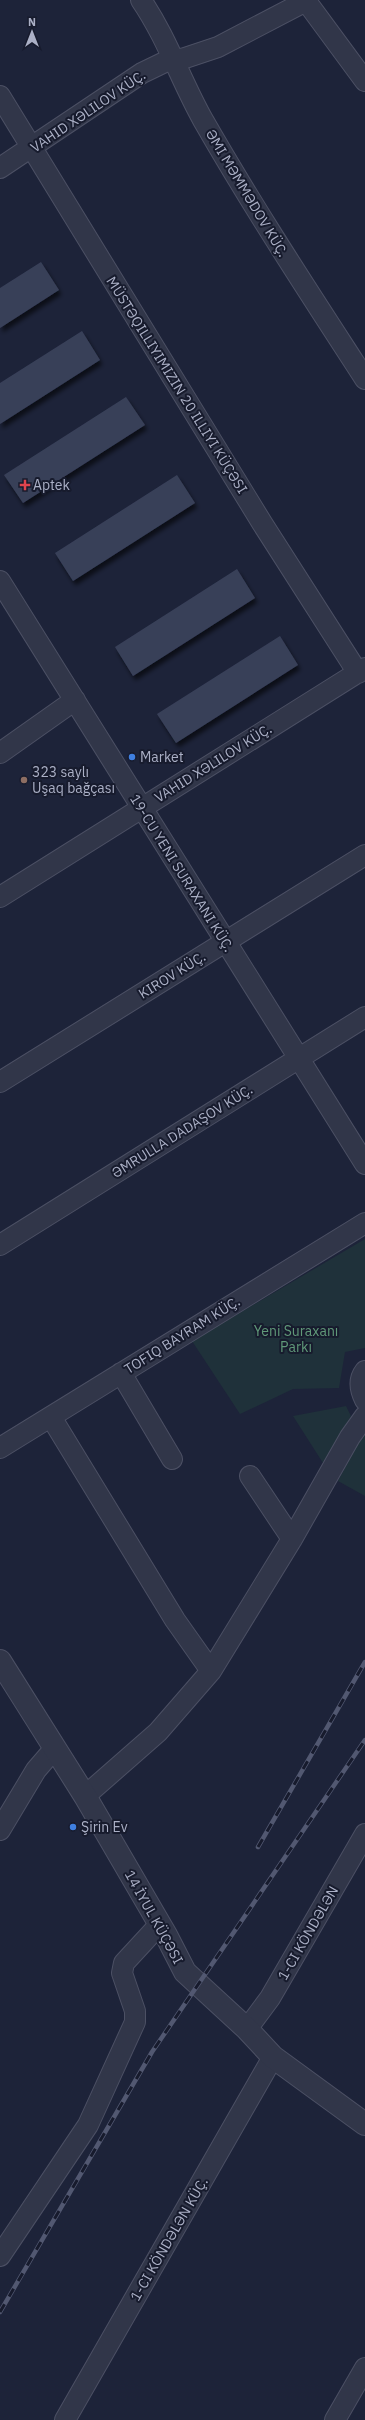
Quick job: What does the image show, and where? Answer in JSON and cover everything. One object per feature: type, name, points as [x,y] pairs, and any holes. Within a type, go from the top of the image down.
[{"type":"street","name":"ƏMI MƏMMƏDOV KÜÇ.","points":[[141,0],[163,36],[204,121],[282,250],[365,379]]},
{"type":"street","name":"VAHID XƏLILOV KÜÇ.","points":[[0,168],[32,148],[123,84],[173,58],[182,59],[218,47],[307,1]]},
{"type":"street","points":[[307,1],[365,81]]},
{"type":"street","name":"MÜSTƏQILLIYIMIZIN 20 ILLIYI KÜÇƏSI","points":[[0,96],[262,523],[361,670]]},
{"type":"street","points":[[0,581],[365,1164]]},
{"type":"street","name":"VAHID XƏLILOV KÜÇ.","points":[[0,897],[361,670]]},
{"type":"street","points":[[0,753],[75,700]]},
{"type":"street","name":"KIROV KÜÇ.","points":[[0,1082],[365,855]]},
{"type":"street","name":"ƏMRULLA DADAŞOV KÜÇ.","points":[[0,1245],[365,1017]]},
{"type":"street","name":"TOFIQ BAYRAM KÜÇ.","points":[[0,1448],[365,1223]]},
{"type":"street","points":[[365,1371],[360,1382],[361,1392],[365,1400]]},
{"type":"street","points":[[121,1373],[172,1459]]},
{"type":"street","points":[[85,1796],[158,1732],[193,1694],[211,1671],[292,1539],[350,1437],[365,1416]]},
{"type":"street","points":[[51,1417],[175,1620],[211,1671]]},
{"type":"street","points":[[250,1476],[292,1539]]},
{"type":"street","name":"14 İYUL KÜÇƏSI","points":[[0,1661],[85,1796],[160,1924],[185,1972],[247,2029],[273,2057],[365,2124]]},
{"type":"street","points":[[0,1830],[36,1770],[54,1748]]},
{"type":"street","name":"1-CI KÖNDƏLƏN","points":[[247,2029],[270,1998],[365,1834]]},
{"type":"street","points":[[0,2256],[88,2125],[135,2022],[135,2011],[122,1972],[124,1963],[160,1924]]},
{"type":"street","name":"1-CI KÖNDƏLƏN KÜÇ.","points":[[65,2420],[273,2057]]},
{"type":"street","points":[[335,2420],[365,2368]]},
{"type":"green space","name":"Yeni Suraxanı Parkı","points":[[365,1239],[365,1348],[345,1352],[339,1388],[293,1389],[240,1414],[192,1341]]},
{"type":"green space","points":[[346,1406],[351,1416],[323,1463],[293,1416]]},
{"type":"green space","points":[[365,1430],[365,1496],[338,1481]]},
{"type":"building","points":[[41,262],[59,290],[0,328],[0,288]]},
{"type":"building","points":[[82,331],[100,360],[0,424],[0,383]]},
{"type":"building","points":[[126,397],[145,425],[23,503],[4,475]]},
{"type":"building","points":[[177,475],[195,503],[73,581],[55,553]]},
{"type":"building","points":[[237,569],[255,598],[133,676],[115,647]]},
{"type":"building","points":[[280,636],[298,665],[176,743],[157,714]]},
{"type":"railway","points":[[258,1847],[365,1662]]},
{"type":"railway","points":[[0,2312],[152,2052],[365,1740]]},
{"type":"place","name":"Aptek","points":[[25,485]]},
{"type":"place","name":"Market","points":[[132,757]]},
{"type":"place","name":"323 saylı Uşaq bağçası","points":[[24,780]]},
{"type":"place","name":"Şirin Ev","points":[[73,1827]]}]
